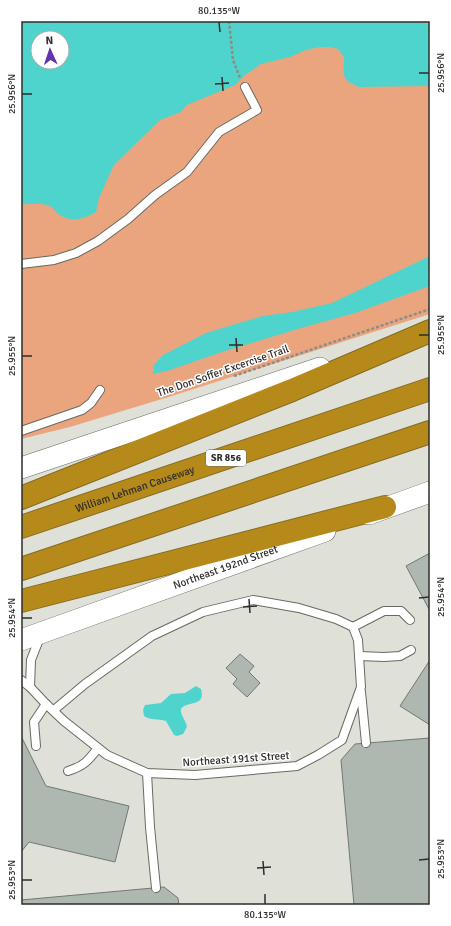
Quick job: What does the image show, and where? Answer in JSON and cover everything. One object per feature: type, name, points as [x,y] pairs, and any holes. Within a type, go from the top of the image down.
[{"type":"highway","points":[[21,498],[292,390],[430,331]]},
{"type":"highway","name":"William Lehman Causeway","points":[[21,527],[430,389]]},
{"type":"highway","points":[[21,569],[430,432]]},
{"type":"highway","points":[[21,602],[385,507]]},
{"type":"street","points":[[21,468],[261,389],[430,331]]},
{"type":"street","name":"Northeast 192nd Street","points":[[21,640],[325,531],[385,507],[430,492]]},
{"type":"lane","points":[[21,264],[54,260],[76,253],[98,241],[128,219],[155,195],[187,172],[219,132],[257,110],[245,87]]},
{"type":"lane","points":[[21,431],[82,410],[91,403],[100,390]]},
{"type":"lane","points":[[54,710],[86,684],[152,636],[203,612],[253,600],[299,608],[336,619],[353,628],[384,611],[401,610],[410,620]]},
{"type":"lane","name":"Northeast 191st Street","points":[[21,680],[64,721],[107,755],[147,773],[195,775],[297,766],[342,740],[361,687],[358,640],[353,628]]},
{"type":"lane","points":[[30,687],[31,660],[42,633]]},
{"type":"lane","points":[[359,656],[400,656],[411,650]]},
{"type":"lane","points":[[361,687],[366,743]]},
{"type":"lane","points":[[36,746],[34,722],[46,704]]},
{"type":"lane","points":[[68,771],[80,767],[89,760],[98,748]]},
{"type":"lane","points":[[147,773],[156,888]]},
{"type":"path","points":[[229,21],[233,60],[237,72],[245,87]]},
{"type":"path","name":"The Don Soffer Excercise Trail","points":[[229,378],[430,309]]},
{"type":"shaded area","points":[[21,21],[430,21],[430,314],[70,427],[21,439]]},
{"type":"water","points":[[21,21],[418,21],[430,25],[430,86],[359,87],[349,82],[344,76],[344,57],[338,49],[320,47],[306,50],[290,57],[261,64],[245,75],[235,85],[187,105],[181,112],[160,120],[114,165],[99,198],[96,212],[83,218],[73,219],[63,217],[52,207],[39,204],[21,204]]},
{"type":"water","points":[[430,256],[430,286],[355,313],[301,328],[222,352],[167,371],[153,374],[154,365],[163,355],[206,333],[263,316],[292,312],[332,303]]},
{"type":"water","points":[[196,686],[201,689],[201,699],[195,703],[184,706],[181,709],[181,713],[187,727],[183,734],[177,736],[174,735],[166,721],[144,716],[143,710],[145,705],[161,703],[171,694],[185,693]]},
{"type":"building","points":[[430,553],[430,611],[406,566]]},
{"type":"building","points":[[240,654],[254,666],[249,672],[260,683],[247,697],[233,684],[237,679],[226,668]]},
{"type":"building","points":[[430,660],[430,725],[400,706]]},
{"type":"building","points":[[21,736],[46,786],[129,806],[115,862],[29,842],[21,852]]},
{"type":"building","points":[[430,738],[430,905],[354,905],[341,760],[355,744]]},
{"type":"building","points":[[164,887],[178,898],[179,905],[21,905],[21,900]]}]
